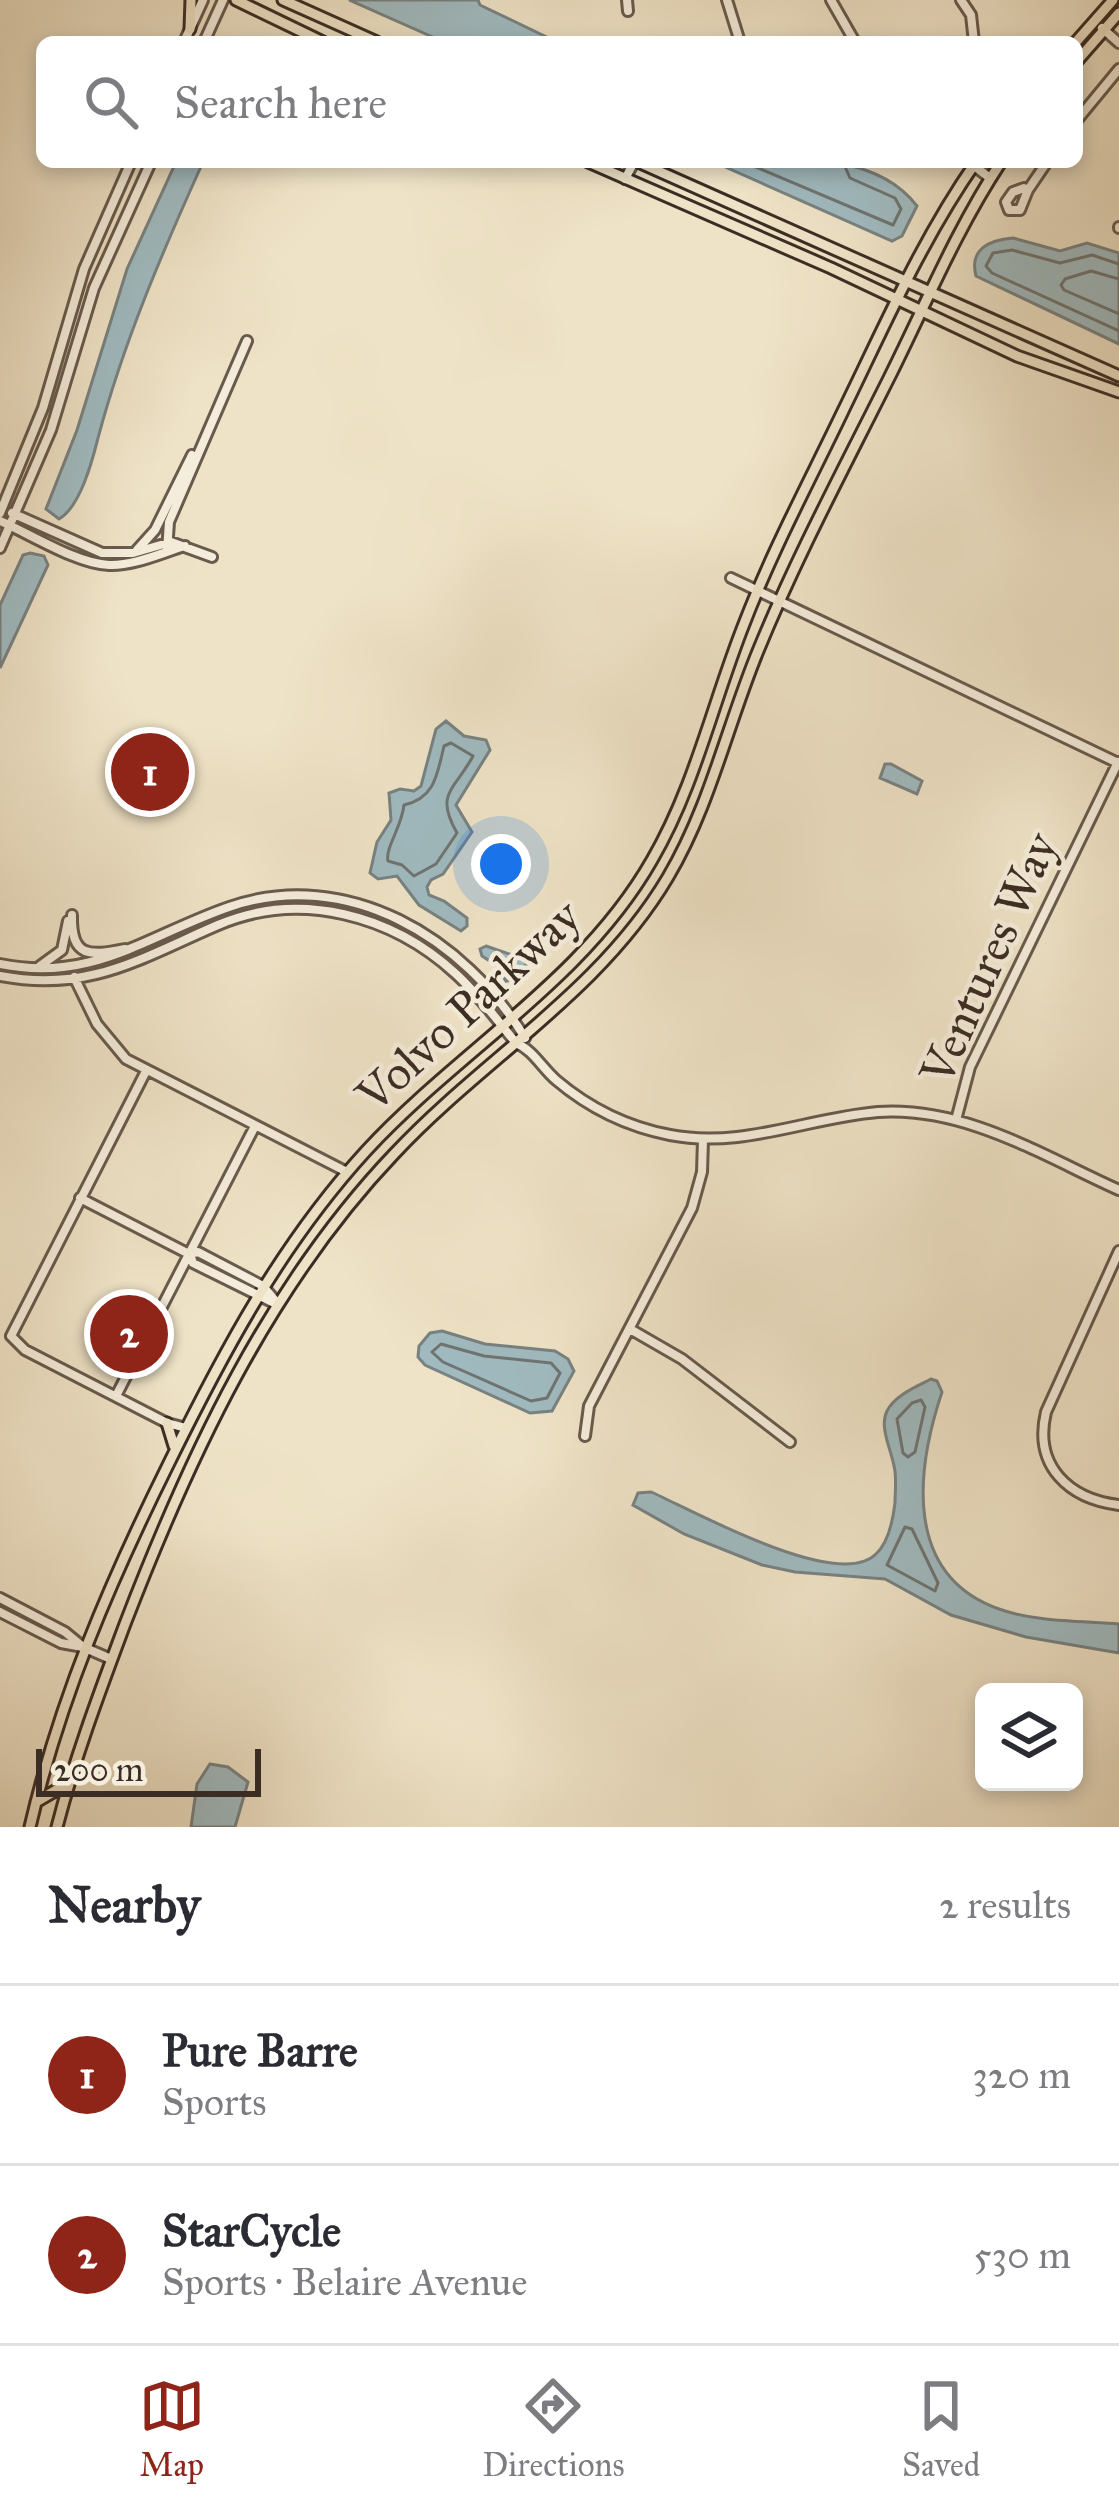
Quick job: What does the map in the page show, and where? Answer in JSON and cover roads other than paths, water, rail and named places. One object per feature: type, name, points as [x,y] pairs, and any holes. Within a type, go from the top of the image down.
[{"type":"main road","points":[[190,29],[191,0]]},
{"type":"main road","points":[[236,0],[311,36]]},
{"type":"main road","points":[[283,0],[364,36]]},
{"type":"main road","points":[[1081,36],[1113,0]]},
{"type":"main road","points":[[1083,54],[1119,13]]},
{"type":"main road","points":[[600,168],[1017,356],[1119,392]]},
{"type":"main road","points":[[650,168],[1119,376]]},
{"type":"main road","name":"Volvo Parkway","points":[[31,1827],[83,1647],[173,1454],[262,1286],[347,1172],[415,1101],[588,948],[652,861],[687,788],[757,590],[897,299],[970,168]]},
{"type":"main road","name":"Volvo Parkway","points":[[57,1827],[112,1659],[160,1536],[231,1388],[278,1304],[331,1227],[381,1167],[609,958],[666,881],[703,808],[752,666],[781,600],[930,292],[997,168]]},
{"type":"main road","points":[[167,1423],[173,1454]]},
{"type":"main road","points":[[160,1536],[162,1520],[196,1446],[186,1428]]},
{"type":"main road","points":[[36,1802],[70,1782]]},
{"type":"street","points":[[187,36],[203,0]]},
{"type":"street","points":[[207,36],[223,0]]},
{"type":"street","points":[[727,0],[738,36]]},
{"type":"street","points":[[831,0],[852,36]]},
{"type":"street","points":[[961,0],[970,14],[973,36]]},
{"type":"street","points":[[1094,21],[1119,43]]},
{"type":"street","points":[[1083,113],[1119,69]]},
{"type":"street","points":[[0,548],[2,515],[44,408],[82,274],[128,168]]},
{"type":"street","points":[[15,514],[51,430],[94,289],[148,168]]},
{"type":"street","points":[[613,174],[616,168]]},
{"type":"street","points":[[626,179],[632,168]]},
{"type":"street","points":[[979,168],[990,178]]},
{"type":"street","points":[[1028,190],[1043,168]]},
{"type":"street","points":[[163,548],[199,444],[247,340]]},
{"type":"street","points":[[134,553],[155,530],[199,444]]},
{"type":"street","points":[[163,548],[175,488]]},
{"type":"street","points":[[2,515],[15,514],[96,551],[134,553],[186,545],[212,557]]},
{"type":"street","points":[[2,515],[101,564],[126,564],[163,548]]},
{"type":"street","points":[[731,578],[1118,761]]},
{"type":"street","name":"Ventures Way","points":[[956,1120],[970,1067],[1118,761]]},
{"type":"street","points":[[0,964],[64,967],[111,958],[250,901],[296,896],[346,900],[398,918],[434,939],[466,966],[506,1023]]},
{"type":"street","points":[[0,976],[76,980],[124,968],[248,915],[289,909],[330,911],[381,925],[418,944],[457,974],[559,1082],[604,1113],[640,1128],[703,1140],[736,1139],[873,1113],[914,1112],[956,1120],[1119,1190]]},
{"type":"street","points":[[36,968],[62,950],[72,915],[73,940],[82,951],[97,954],[138,947]]},
{"type":"street","points":[[64,967],[113,1047],[146,1071],[347,1172]]},
{"type":"street","points":[[146,1071],[11,1334],[25,1350],[167,1423],[186,1428]]},
{"type":"street","points":[[116,1396],[255,1126]]},
{"type":"street","points":[[585,1436],[590,1406],[692,1208],[702,1172],[703,1140]]},
{"type":"street","points":[[80,1198],[189,1254],[193,1263],[256,1297],[278,1304]]},
{"type":"street","points":[[1119,1251],[1046,1412],[1042,1432],[1049,1463],[1069,1489],[1095,1502],[1119,1505]]},
{"type":"street","points":[[189,1254],[198,1252],[262,1286],[278,1304]]},
{"type":"street","points":[[630,1328],[682,1359],[790,1442]]},
{"type":"street","points":[[0,1598],[65,1632],[83,1647]]},
{"type":"street","points":[[0,1612],[61,1643],[112,1659]]},
{"type":"water","points":[[349,0],[478,0],[545,36],[430,36]]},
{"type":"water","points":[[173,168],[200,168],[132,332],[84,483],[59,519],[46,509],[77,430],[127,269]]},
{"type":"water","points":[[728,168],[856,168],[875,174],[917,206],[902,236],[892,241]]},
{"type":"water","points":[[1013,238],[1060,251],[1087,243],[1119,253],[1119,344],[976,276],[978,253],[996,241]]},
{"type":"water","points":[[23,555],[44,556],[48,565],[0,668],[0,605]]},
{"type":"water","points":[[446,721],[464,736],[486,740],[490,750],[456,805],[472,832],[443,874],[427,887],[429,895],[467,918],[461,931],[419,905],[397,876],[378,879],[370,873],[377,842],[391,820],[389,793],[421,786],[436,729]]},
{"type":"water","points":[[885,764],[922,781],[917,794],[880,778]]},
{"type":"water","points":[[486,946],[524,959],[527,968],[519,979],[506,981],[496,965],[482,956],[480,949]]},
{"type":"water","points":[[442,1331],[485,1344],[555,1351],[568,1359],[574,1371],[552,1411],[530,1413],[425,1365],[418,1357],[419,1346],[430,1333]]},
{"type":"water","points":[[931,1379],[942,1392],[926,1454],[925,1517],[932,1546],[946,1572],[968,1593],[999,1609],[1119,1624],[1119,1653],[1026,1637],[951,1615],[885,1579],[762,1565],[684,1534],[633,1505],[638,1493],[651,1492],[799,1556],[857,1563],[880,1549],[893,1516],[895,1475],[885,1431],[887,1411],[900,1396]]},
{"type":"water","points":[[210,1764],[228,1767],[248,1782],[235,1827],[191,1827],[197,1784]]},
{"type":"place","name":"Pure Barre","points":[[150,772]]},
{"type":"place","name":"StarCycle","points":[[129,1334]]}]
